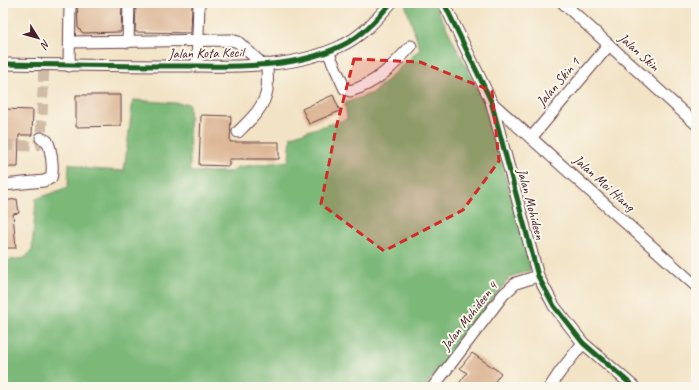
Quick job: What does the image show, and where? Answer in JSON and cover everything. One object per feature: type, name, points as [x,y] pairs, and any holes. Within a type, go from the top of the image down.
[{"type":"street","points":[[70,3],[70,66]]},
{"type":"street","points":[[128,42],[129,3]]},
{"type":"street","name":"Jalan Kota Kecil","points":[[197,66],[198,3]]},
{"type":"street","name":"Jalan Kota Kecil","points":[[3,64],[70,66],[197,66],[289,62],[328,52],[348,42],[367,29],[391,3]]},
{"type":"street","name":"Jalan Mohideen","points":[[444,3],[491,101],[538,276],[554,306],[583,343],[634,387]]},
{"type":"street","name":"Jalan Skin","points":[[563,3],[695,121]]},
{"type":"street","points":[[70,42],[231,40],[238,42],[264,64],[267,90],[263,103],[254,116],[238,132]]},
{"type":"street","name":"Jalan Skin 1","points":[[531,138],[609,45]]},
{"type":"street","points":[[328,52],[344,87],[350,91],[377,79],[388,71],[412,46]]},
{"type":"street","name":"Jalan Moi Hiang","points":[[491,101],[696,286]]},
{"type":"street","points":[[3,185],[44,181],[51,178],[50,146],[47,141],[41,138]]},
{"type":"street","name":"Jalan Mohideen 4","points":[[433,387],[503,295],[516,283],[538,276]]},
{"type":"street","points":[[550,387],[583,343]]},
{"type":"highlighted area","points":[[354,59],[420,62],[492,91],[499,161],[463,210],[384,251],[321,204],[336,128]]},
{"type":"green space","points":[[434,3],[485,104],[531,270],[510,277],[425,387],[3,387],[3,261],[25,258],[32,250],[36,199],[68,187],[69,163],[88,169],[124,171],[133,100],[189,104],[190,172],[231,172],[238,167],[289,161],[291,136],[347,119],[345,103],[373,93],[420,49],[405,4]]},
{"type":"building","points":[[77,3],[122,3],[121,32],[83,33],[78,28]]},
{"type":"building","points":[[136,3],[192,3],[191,33],[135,32]]},
{"type":"building","points":[[76,95],[121,95],[121,126],[76,127]]},
{"type":"building","points":[[333,95],[340,111],[309,124],[302,109]]},
{"type":"building","points":[[3,109],[33,110],[32,135],[19,135],[18,167],[3,167]]},
{"type":"building","points":[[201,115],[231,116],[230,142],[279,142],[279,159],[229,159],[229,166],[199,165]]},
{"type":"building","points":[[17,199],[19,213],[13,214],[16,248],[3,248],[3,240],[5,240],[3,201]]},
{"type":"building","points":[[472,353],[501,373],[491,387],[456,387],[467,373],[460,368]]},
{"type":"tunnel","points":[[3,145],[34,146],[41,141],[44,65]]},
{"type":"cycle path","points":[[3,64],[240,66],[282,63],[322,54],[341,46],[368,28],[391,3]]},
{"type":"cycle path","points":[[444,3],[491,101],[538,276],[554,306],[583,343],[634,387]]}]
